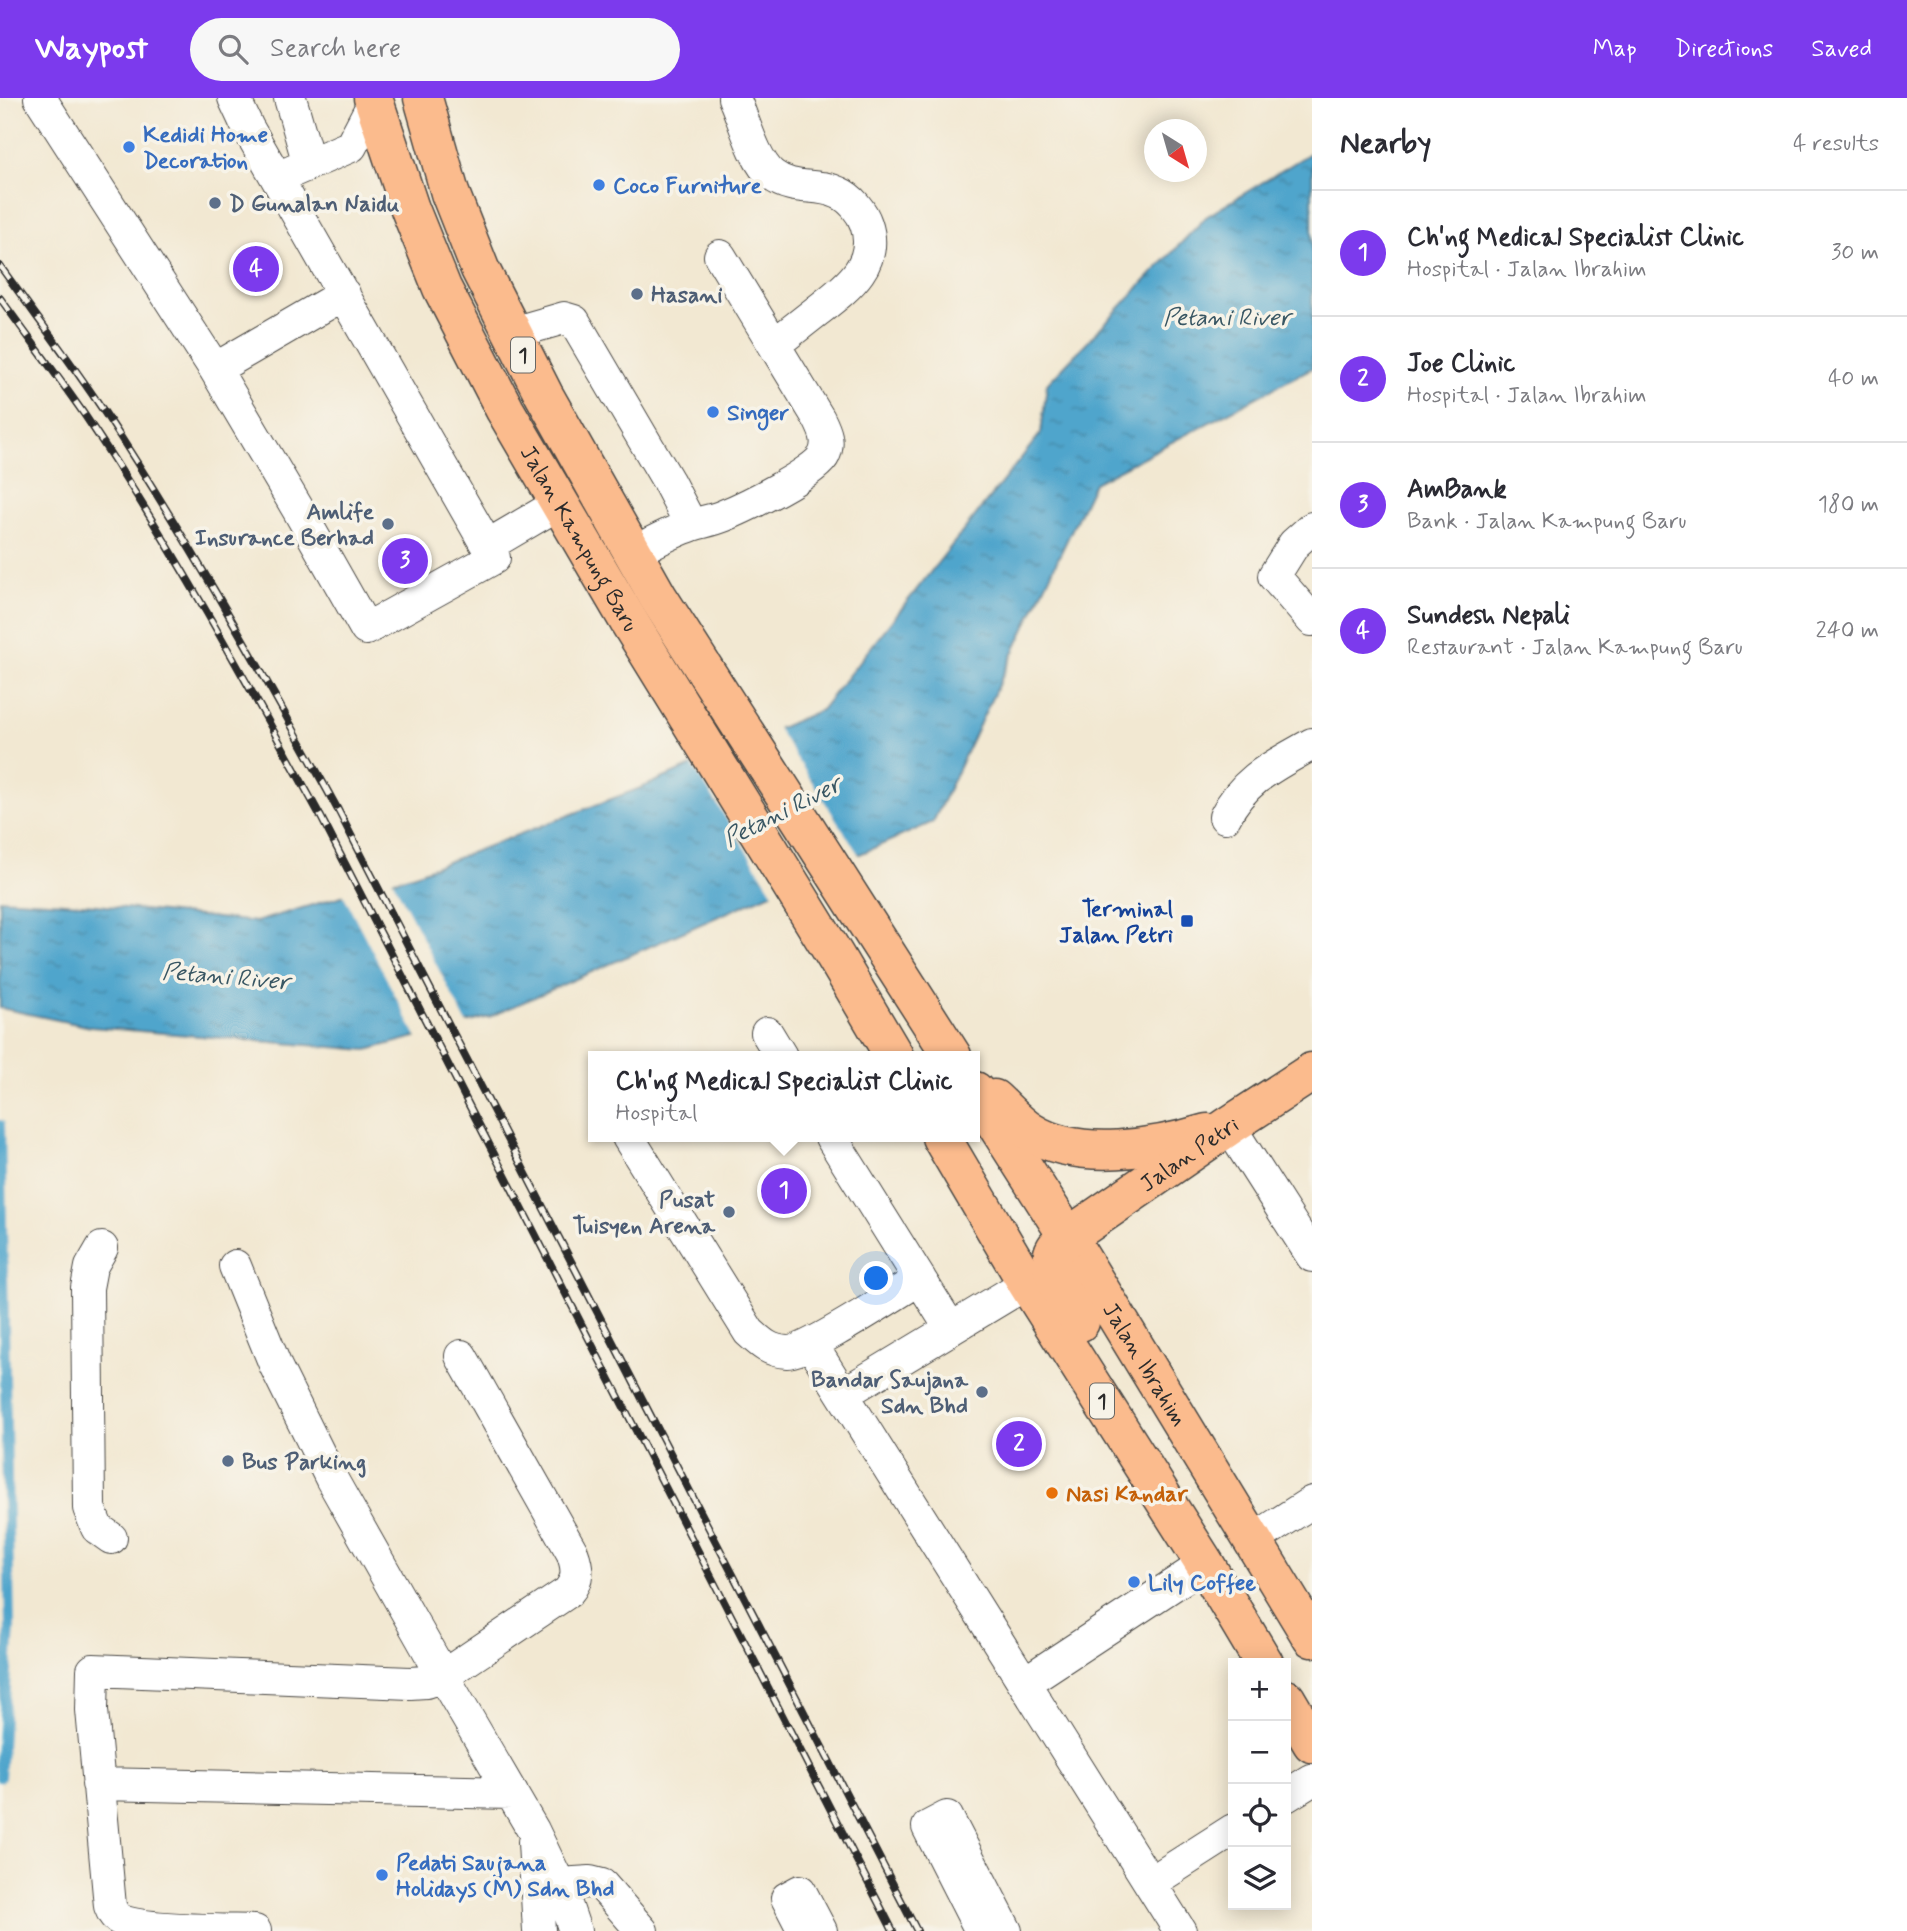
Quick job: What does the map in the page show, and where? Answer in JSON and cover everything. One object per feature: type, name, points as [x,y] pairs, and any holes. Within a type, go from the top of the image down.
[{"type":"main road","name":"Jalan Kampung Baru","points":[[423,98],[450,193],[481,269],[544,395],[658,597],[949,1051]]},
{"type":"main road","name":"Jalan Kampung Baru","points":[[373,100],[410,209],[442,288],[505,410],[628,620],[891,1051]]},
{"type":"main road","name":"Jalan Petri","points":[[1068,1237],[1312,1072]]},
{"type":"main road","points":[[980,1087],[1031,1132],[1063,1145],[1090,1150],[1123,1149],[1182,1140],[1229,1126]]},
{"type":"main road","name":"Jalan Ibrahim","points":[[980,1099],[1068,1237],[1312,1639]]},
{"type":"main road","name":"1","points":[[944,1142],[1027,1283],[1205,1564],[1261,1658]]},
{"type":"main road","points":[[1068,1237],[1055,1248],[1052,1262],[1056,1279],[1123,1399],[1154,1483]]},
{"type":"main road","points":[[1291,1707],[1312,1743]]},
{"type":"street","points":[[40,98],[215,369],[366,629],[494,558],[248,128],[234,98]]},
{"type":"street","points":[[290,98],[309,164]]},
{"type":"street","points":[[734,98],[763,164],[771,174],[785,183],[830,190],[848,198],[865,220],[869,234],[868,252],[856,279],[775,344]]},
{"type":"street","points":[[277,178],[351,146],[373,100]]},
{"type":"street","points":[[632,552],[760,499],[817,465],[824,456],[826,435],[819,419],[720,256]]},
{"type":"street","points":[[215,369],[344,293]]},
{"type":"street","points":[[512,333],[564,318],[574,321],[668,481],[691,526]]},
{"type":"street","points":[[487,546],[559,503]]},
{"type":"street","points":[[1311,617],[1274,576],[1294,544],[1312,528]]},
{"type":"street","points":[[1225,817],[1240,792],[1260,775],[1312,744]]},
{"type":"street","points":[[1229,1126],[1312,1256]]},
{"type":"street","points":[[631,1142],[749,1332],[766,1347],[789,1352],[811,1344],[920,1279]]},
{"type":"street","points":[[834,1142],[951,1329]]},
{"type":"street","points":[[103,1248],[90,1267],[87,1288],[89,1508],[97,1528],[111,1538]]},
{"type":"street","points":[[235,1266],[276,1367],[331,1478],[533,1830],[559,1884],[575,1931]]},
{"type":"street","points":[[843,1394],[1027,1283]]},
{"type":"street","points":[[811,1344],[1180,1931]]},
{"type":"street","points":[[256,1931],[147,1928],[128,1924],[113,1913],[110,1906],[98,1784],[92,1710],[93,1670],[426,1682],[443,1676],[568,1592],[574,1586],[578,1575],[572,1552],[461,1356]]},
{"type":"street","points":[[1253,1540],[1312,1502]]},
{"type":"street","points":[[1024,1683],[1205,1564]]},
{"type":"street","points":[[1291,1793],[1312,1780]]},
{"type":"street","points":[[98,1784],[512,1793]]},
{"type":"street","points":[[981,1931],[928,1827],[947,1817],[1006,1931]]},
{"type":"street","points":[[533,1830],[535,1930]]},
{"type":"street","points":[[1150,1883],[1228,1833]]},
{"type":"street","points":[[559,1884],[590,1882],[602,1885],[642,1931]]},
{"type":"street","points":[[804,1931],[787,1898],[800,1891],[821,1931]]},
{"type":"water","name":"Petani River","points":[[1312,152],[1312,368],[1094,483],[933,822],[489,1017],[367,1050],[91,1027],[0,1008],[0,899],[97,905],[256,922],[418,873],[643,787],[821,710],[1041,433],[1047,384],[1206,217]]},
{"type":"pier","points":[[776,726],[861,858],[775,896],[691,763]]},
{"type":"pier","points":[[391,877],[468,1026],[418,1040],[342,892]]},
{"type":"waterway","points":[[0,1125],[10,1626],[0,1777]]},
{"type":"railway","points":[[0,266],[80,376],[136,461],[225,609],[310,759],[917,1931]]},
{"type":"railway","points":[[0,298],[84,414],[147,512],[321,817],[893,1931]]},
{"type":"place","name":"Kedidi Home Decoration","points":[[129,147]]},
{"type":"place","name":"Coco Furniture","points":[[599,185]]},
{"type":"place","name":"D Gunalan Naidu","points":[[215,203]]},
{"type":"place","name":"Sundesh Nepali","points":[[256,269]]},
{"type":"place","name":"Hasani","points":[[637,294]]},
{"type":"place","name":"Singer","points":[[713,412]]},
{"type":"place","name":"Amlife Insurance Berhad","points":[[388,524]]},
{"type":"place","name":"AmBank","points":[[405,561]]},
{"type":"place","name":"Terminal Jalan Petri","points":[[1187,921]]},
{"type":"place","name":"Ch'ng Medical Specialist Clinic","points":[[784,1191]]},
{"type":"place","name":"Pusat Tuisyen Arena","points":[[729,1212]]},
{"type":"place","name":"Bandar Saujana Sdn Bhd","points":[[982,1392]]},
{"type":"place","name":"Joe Clinic","points":[[1019,1444]]},
{"type":"place","name":"Bus Parking","points":[[228,1461]]},
{"type":"place","name":"Nasi Kandar","points":[[1052,1493]]},
{"type":"place","name":"Lily Coffee","points":[[1134,1582]]},
{"type":"place","name":"Pedati Saujana Holidays (M) Sdn Bhd","points":[[382,1875]]}]
